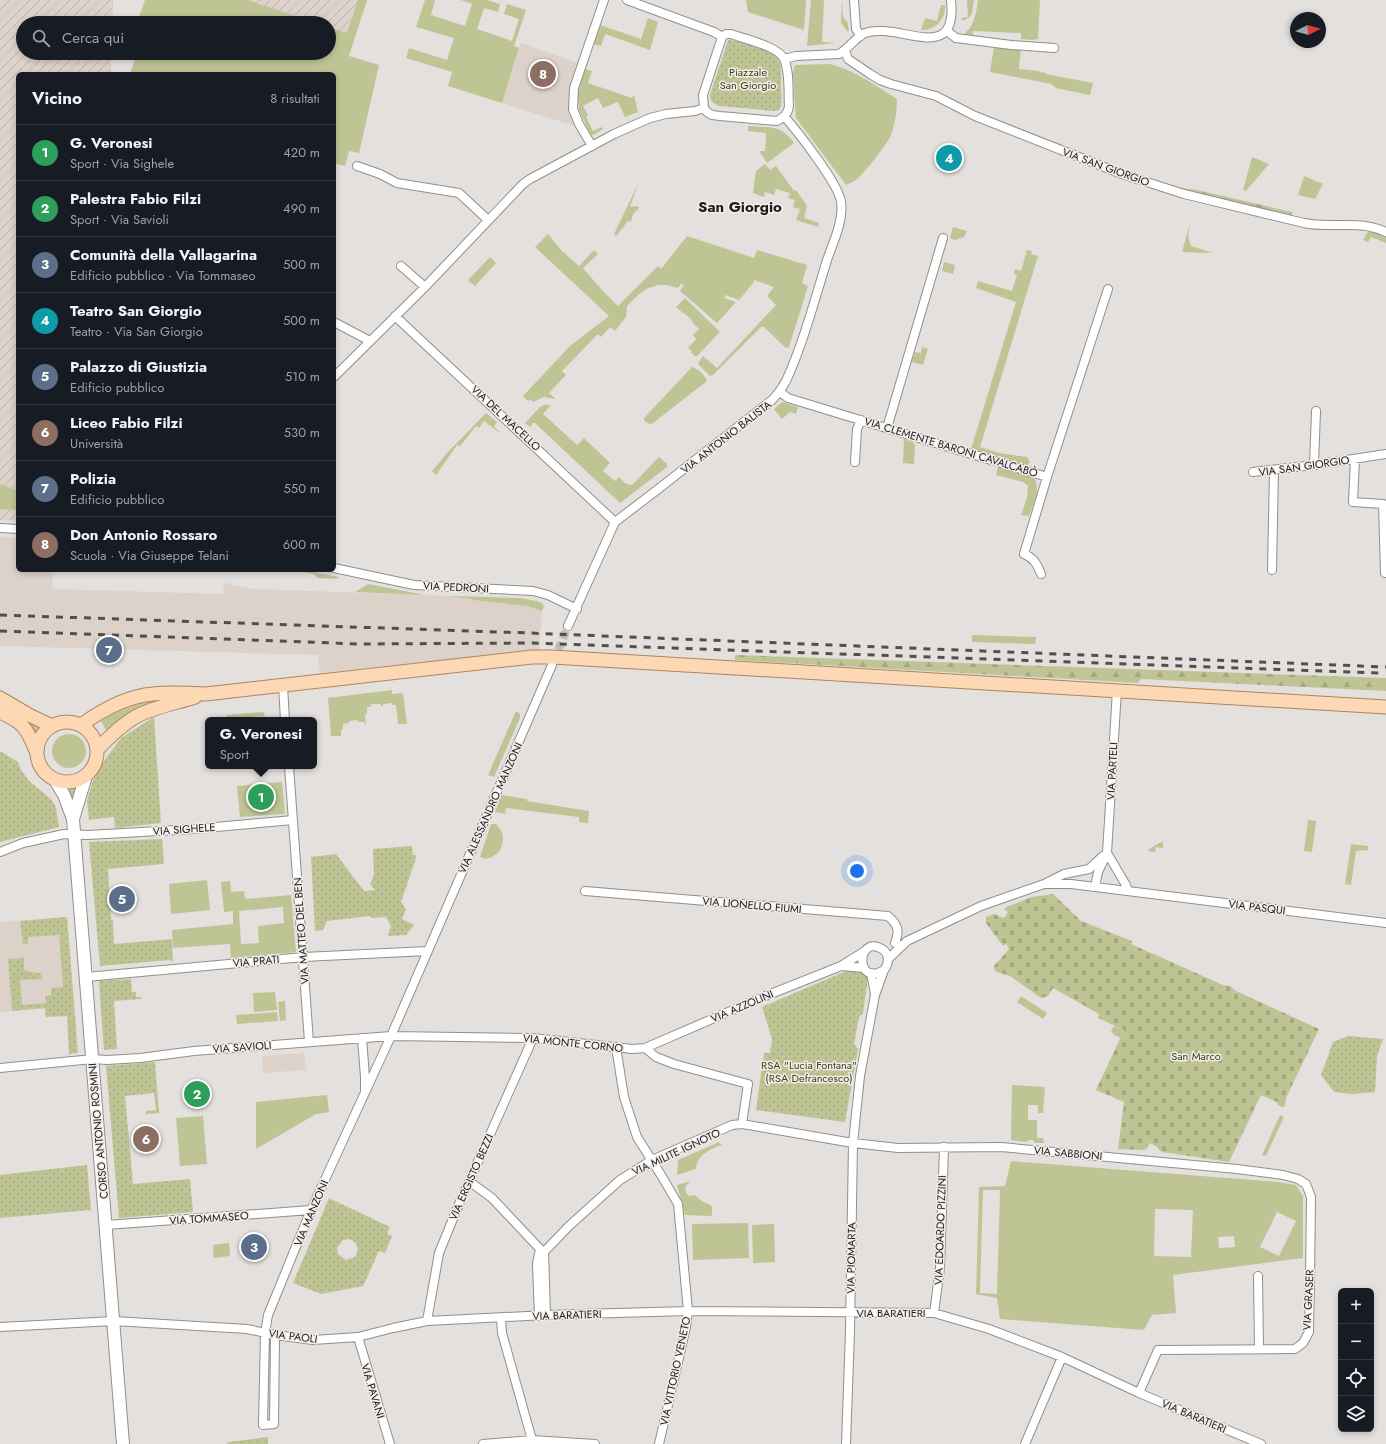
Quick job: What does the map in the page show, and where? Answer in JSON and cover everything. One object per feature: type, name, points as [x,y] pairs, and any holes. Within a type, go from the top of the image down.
[{"type":"main road","points":[[81,725],[117,704],[134,697],[159,693],[206,694],[552,656],[1386,707]]},
{"type":"main road","points":[[97,750],[122,726],[139,715],[163,706],[206,694]]},
{"type":"main road","points":[[0,698],[29,715],[52,726]]},
{"type":"main road","points":[[0,712],[14,719],[25,727],[37,753]]},
{"type":"main road","points":[[73,819],[86,776],[94,764],[97,750],[89,731],[81,725],[67,722],[52,726],[41,737],[38,745],[38,761],[42,769],[55,780],[63,782],[79,780],[86,776]]},
{"type":"main road","points":[[55,780],[64,795],[73,819]]},
{"type":"main road","name":"CORSO ANTONIO ROSMINI","points":[[73,819],[123,1444]]},
{"type":"street","points":[[592,146],[579,124],[573,108],[574,88],[604,0]]},
{"type":"street","points":[[627,0],[714,32],[722,37]]},
{"type":"street","points":[[854,0],[856,29],[861,36]]},
{"type":"street","points":[[784,59],[796,56],[839,54],[845,51],[865,33],[880,30],[929,38],[937,37],[948,30],[953,12],[951,0]]},
{"type":"street","points":[[948,30],[956,38],[1054,48]]},
{"type":"street","points":[[726,34],[731,34],[770,48],[780,53],[784,59],[787,72],[789,106],[788,111],[784,116],[777,120],[720,116],[712,115],[704,108],[702,95],[722,37],[726,34]]},
{"type":"street","name":"VIA SAN GIORGIO","points":[[845,51],[848,59],[880,80],[936,96],[975,116],[1122,174],[1184,194],[1304,223],[1322,226],[1362,225],[1386,232]]},
{"type":"street","points":[[336,375],[425,287],[523,184],[620,131],[650,118],[666,114],[695,111],[704,108]]},
{"type":"street","name":"VIA ANTONIO BALISTA","points":[[568,626],[577,610],[615,522],[764,408],[780,392],[792,367],[838,227],[842,208],[838,192],[833,182],[784,116]]},
{"type":"street","points":[[357,166],[397,182],[458,193],[488,220]]},
{"type":"street","points":[[887,428],[944,238]]},
{"type":"street","points":[[401,266],[425,287]]},
{"type":"street","points":[[1047,477],[1108,289]]},
{"type":"street","name":"VIA DEL MACELLO","points":[[395,316],[615,522]]},
{"type":"street","points":[[336,323],[370,341]]},
{"type":"street","name":"VIA CLEMENTE BARONI CAVALCABÒ","points":[[780,392],[788,398],[1047,477],[1024,554],[1032,557],[1041,574]]},
{"type":"street","points":[[1314,465],[1316,411]]},
{"type":"street","points":[[855,462],[857,429],[861,420]]},
{"type":"street","name":"VIA SAN GIORGIO","points":[[1253,472],[1314,465],[1386,454]]},
{"type":"street","name":"VIA SAN GIORGIO","points":[[1355,459],[1353,502],[1383,504],[1386,573]]},
{"type":"street","points":[[1272,570],[1274,470]]},
{"type":"street","points":[[0,528],[16,529]]},
{"type":"street","name":"VIA PEDRONI","points":[[336,568],[414,585],[444,588],[532,591],[548,595],[577,610]]},
{"type":"street","name":"VIA ALESSANDRO MANZONI","points":[[427,951],[552,665]]},
{"type":"street","points":[[283,686],[285,717]]},
{"type":"street","name":"VIA PARTELI","points":[[1095,887],[1098,872],[1107,853],[1117,690]]},
{"type":"street","name":"VIA MATTEO DEL BEN","points":[[289,769],[309,1042]]},
{"type":"street","name":"VIA SIGHELE","points":[[0,852],[23,843],[64,834],[194,829],[292,820]]},
{"type":"street","points":[[884,970],[880,973],[871,973],[864,968],[862,959],[865,951],[873,947],[907,941],[981,906],[1044,884],[1064,874],[1089,869],[1107,853],[1126,884],[1128,891],[1071,884],[1044,884]]},
{"type":"street","name":"VIA LIONELLO FIUMI","points":[[585,891],[888,916],[896,924],[898,936],[895,943]]},
{"type":"street","name":"VIA PASQUI","points":[[1128,891],[1386,923]]},
{"type":"street","points":[[888,958],[907,941]]},
{"type":"street","points":[[853,1143],[860,1076],[875,995],[884,970],[887,967],[888,958],[885,951],[877,947]]},
{"type":"street","name":"VIA PRATI","points":[[86,977],[304,957],[427,951]]},
{"type":"street","name":"VIA MANZONI","points":[[275,1335],[274,1424],[263,1425],[265,1333],[268,1315],[311,1210],[391,1036],[427,951]]},
{"type":"street","name":"VIA AZZOLINI","points":[[645,1048],[763,997],[841,966],[865,951]]},
{"type":"street","name":"VIA AZZOLINI","points":[[841,966],[864,968]]},
{"type":"street","points":[[871,973],[875,995]]},
{"type":"street","name":"VIA SAVIOLI","points":[[0,1068],[93,1059],[107,1060],[140,1058],[194,1051],[391,1036]]},
{"type":"street","name":"VIA MONTE CORNO","points":[[391,1036],[533,1038],[632,1049],[645,1048]]},
{"type":"street","name":"VIA MANZONI","points":[[362,1038],[365,1076],[364,1096]]},
{"type":"street","name":"VIA ERGISTO BEZZI","points":[[427,1321],[439,1253],[459,1204],[533,1038]]},
{"type":"street","name":"VIA VITTORIO VENETO","points":[[616,1047],[624,1097],[637,1137],[678,1204],[688,1311],[686,1327],[659,1444]]},
{"type":"street","points":[[645,1048],[656,1057],[674,1064],[748,1084],[742,1124]]},
{"type":"street","name":"VIA SABBIONI","points":[[742,1124],[853,1143],[898,1148],[1001,1147],[1237,1169],[1283,1175]]},
{"type":"street","name":"VIA MILITE IGNOTO","points":[[542,1251],[620,1180],[652,1160],[732,1125],[742,1124]]},
{"type":"street","name":"VIA PIOMARTA","points":[[846,1444],[853,1143]]},
{"type":"street","name":"VIA EDOARDO PIZZINI","points":[[934,1313],[940,1268],[944,1147]]},
{"type":"street","name":"VIA GRASER","points":[[1139,1393],[1158,1350],[1295,1349],[1303,1343],[1309,1332],[1311,1197],[1306,1184],[1283,1175]]},
{"type":"street","points":[[470,1182],[492,1198],[542,1251],[537,1264],[542,1316]]},
{"type":"street","name":"VIA TOMMASEO","points":[[106,1226],[311,1210]]},
{"type":"street","points":[[1258,1276],[1259,1350]]},
{"type":"street","name":"VIA BARATIERI","points":[[498,1318],[688,1311],[934,1313],[989,1329],[1062,1357],[1139,1393],[1261,1444]]},
{"type":"street","points":[[498,1318],[532,1440]]},
{"type":"street","name":"VIA PAOLI","points":[[0,1327],[114,1321],[247,1329],[275,1335],[313,1340],[358,1337],[427,1321],[498,1318]]},
{"type":"street","name":"VIA PAVANI","points":[[358,1337],[390,1444]]},
{"type":"street","points":[[1025,1444],[1062,1357]]},
{"type":"street","points":[[483,1444],[532,1440],[595,1444]]},
{"type":"shaded area","points":[[0,0],[113,0],[113,16],[16,16],[16,60],[111,60],[111,72],[16,72],[16,521],[0,520]]},
{"type":"shaded area","points":[[229,0],[367,0],[353,41],[336,35],[336,16],[277,16]]},
{"type":"shaded area","points":[[521,43],[578,63],[570,94],[570,105],[578,127],[502,103]]},
{"type":"shaded area","points":[[0,537],[16,538],[16,572],[53,572],[52,589],[223,594],[224,583],[254,589],[453,596],[473,600],[527,606],[542,611],[539,650],[320,673],[318,655],[0,646]]},
{"type":"shaded area","points":[[67,917],[74,1006],[0,1012],[0,922]]},
{"type":"shaded area","points":[[304,1053],[306,1070],[263,1073],[262,1056]]},
{"type":"green space","points":[[145,0],[247,0],[296,16],[139,16]]},
{"type":"green space","points":[[358,0],[367,0],[349,56],[379,65],[359,153],[349,151],[345,166],[336,164],[336,72],[131,72],[135,60],[336,60],[336,29],[347,33]]},
{"type":"green space","points":[[425,0],[435,0],[431,15],[465,26],[472,4],[461,0],[487,0],[500,4],[498,12],[484,8],[477,29],[512,41],[519,19],[504,14],[507,4],[526,10],[514,46],[519,48],[502,103],[448,86],[452,72],[406,58],[409,48],[447,60],[454,38],[416,27]]},
{"type":"green space","points":[[746,0],[806,0],[804,30],[748,12]]},
{"type":"green space","points":[[811,0],[824,0],[822,42],[835,43],[807,46]]},
{"type":"green space","points":[[842,0],[843,16],[847,21],[848,32],[841,23]]},
{"type":"green space","points":[[967,0],[974,0],[972,13],[970,17],[963,21],[961,18],[968,17]]},
{"type":"green space","points":[[978,0],[1040,0],[1038,39],[1021,39],[1021,33],[973,31],[973,36],[965,35],[974,18]]},
{"type":"green space","points":[[941,5],[945,5],[945,10],[939,23],[926,30],[921,30],[925,18],[937,21]]},
{"type":"green space","points":[[648,18],[658,22],[650,50],[605,34],[601,46],[593,44],[600,25],[641,39]]},
{"type":"green space","name":"Piazzale San Giorgio","points":[[728,40],[765,50],[776,57],[779,61],[781,69],[782,98],[779,110],[774,111],[720,106],[711,101],[710,95]]},
{"type":"green space","points":[[994,47],[1021,48],[1019,69],[1039,71],[1046,74],[1093,83],[1090,95],[1056,88],[1051,84],[990,72]]},
{"type":"green space","points":[[828,64],[854,73],[897,99],[895,122],[889,139],[862,174],[854,181],[846,185],[796,118],[793,73],[794,67],[796,65]]},
{"type":"green space","points":[[585,69],[592,71],[588,83],[632,98],[634,95],[638,112],[625,117],[618,102],[603,108],[598,98],[583,106],[588,115],[586,117],[593,131],[602,127],[603,129],[591,135],[579,110],[578,93]]},
{"type":"green space","points":[[748,126],[774,128],[784,133],[794,143],[767,163],[759,151],[765,151],[766,133],[748,131]]},
{"type":"green space","points":[[1252,157],[1269,164],[1246,191],[1243,190]]},
{"type":"green space","points":[[765,164],[770,170],[776,166],[807,206],[804,218],[819,223],[818,227],[796,220],[800,209],[793,207],[795,200],[788,198],[790,193],[776,189],[774,195],[765,192],[764,197],[753,193],[756,171]]},
{"type":"green space","points":[[1304,176],[1323,184],[1315,199],[1298,195]]},
{"type":"green space","points":[[638,184],[630,207],[638,206],[639,208],[633,214],[630,222],[628,221],[616,236],[614,234]]},
{"type":"green space","points":[[1175,187],[1197,190],[1292,212],[1291,217],[1211,199]]},
{"type":"green space","points":[[1190,223],[1188,237],[1191,246],[1213,253],[1182,252]]},
{"type":"green space","points":[[953,227],[967,231],[964,237],[955,240],[950,238]]},
{"type":"green space","points":[[1371,230],[1386,236],[1386,243],[1371,237],[1368,242],[1363,240],[1366,234]]},
{"type":"green space","points":[[548,234],[562,251],[579,266],[594,250],[598,254],[583,268],[618,306],[658,266],[661,269],[687,236],[754,258],[757,250],[807,265],[802,283],[808,286],[789,347],[786,348],[764,327],[761,327],[713,375],[710,376],[698,363],[703,356],[717,368],[776,305],[767,296],[774,287],[754,280],[739,300],[725,295],[724,298],[736,302],[717,323],[680,291],[684,285],[681,284],[678,288],[659,285],[648,288],[638,295],[627,306],[626,317],[615,331],[610,327],[601,337],[598,334],[562,371],[566,375],[549,393],[556,399],[544,397],[533,402],[530,399],[528,401],[523,396],[570,346],[609,316],[535,247]]},
{"type":"green space","points":[[1027,250],[1032,251],[1031,254],[1038,256],[980,447],[999,453],[1027,457],[1030,462],[1027,466],[971,449],[1016,302],[976,288],[978,281],[1012,291],[1017,275],[1014,274],[1015,269],[1021,271]]},
{"type":"green space","points":[[490,257],[496,263],[475,286],[468,280]]},
{"type":"green space","points":[[944,262],[955,265],[953,274],[942,271]]},
{"type":"green space","points":[[685,298],[720,332],[696,357],[688,348],[696,339],[693,335],[699,329],[692,322],[693,321],[676,307]]},
{"type":"green space","points":[[922,347],[928,349],[923,365],[912,362],[915,352],[921,353]]},
{"type":"green space","points":[[692,367],[701,372],[707,381],[653,423],[650,424],[646,422],[644,419],[646,416]]},
{"type":"green space","points":[[782,402],[798,407],[796,414],[790,412],[782,419],[774,409]]},
{"type":"green space","points":[[544,405],[551,405],[543,414],[577,445],[584,438],[610,463],[603,471],[615,481],[619,477],[626,484],[632,485],[659,457],[667,464],[667,467],[620,503],[535,423],[533,423],[530,427],[525,423],[540,407]]},
{"type":"green space","points":[[486,413],[497,422],[494,426],[501,434],[484,421],[479,428],[476,426],[460,446],[457,445],[436,475],[432,471],[447,453]]},
{"type":"green space","points":[[904,439],[915,444],[914,464],[903,463]]},
{"type":"green space","points":[[998,467],[1034,478],[1037,492],[1029,516],[1021,515],[1027,498],[1028,486],[1023,482],[996,475]]},
{"type":"green space","points":[[0,484],[16,490],[16,510],[0,509]]},
{"type":"green space","points":[[304,572],[313,572],[339,577],[337,579],[317,578],[315,574]]},
{"type":"green space","points":[[368,584],[425,595],[355,592]]},
{"type":"green space","points":[[453,596],[520,598],[537,601],[542,603],[544,606],[542,611],[527,606],[473,600]]},
{"type":"green space","points":[[972,635],[1036,637],[1035,644],[972,642]]},
{"type":"green space","points":[[735,655],[1386,678],[1386,691],[1141,679],[1138,683],[735,660]]},
{"type":"green space","points":[[392,690],[392,694],[403,693],[407,724],[398,724],[396,705],[392,705],[392,703],[383,704],[383,706],[380,704],[371,704],[371,707],[367,707],[367,714],[365,714],[366,726],[364,722],[358,722],[358,720],[349,721],[349,723],[343,724],[341,736],[331,736],[328,698]]},
{"type":"green space","points":[[175,698],[107,732],[101,721],[119,711],[145,702]]},
{"type":"green space","points":[[516,711],[520,714],[520,718],[494,777],[488,775]]},
{"type":"green space","points":[[262,712],[265,716],[227,717],[227,715]]},
{"type":"green space","points":[[154,717],[161,823],[115,828],[114,817],[89,820],[87,801],[92,783],[104,761],[121,738]]},
{"type":"green space","points":[[33,722],[43,727],[37,736],[29,727]]},
{"type":"green space","points":[[69,734],[81,739],[86,751],[81,763],[69,768],[57,763],[52,751],[57,739]]},
{"type":"green space","points":[[0,751],[18,762],[21,770],[29,781],[52,800],[56,808],[59,827],[0,842]]},
{"type":"green space","points":[[282,782],[285,814],[240,817],[237,786]]},
{"type":"green space","points":[[80,784],[73,806],[65,786],[76,786]]},
{"type":"green space","points":[[501,795],[527,799],[527,801],[589,811],[588,823],[579,822],[579,817],[506,808],[505,814],[495,812]]},
{"type":"green space","points":[[1308,820],[1316,821],[1312,852],[1304,851]]},
{"type":"green space","points":[[491,824],[496,824],[500,829],[503,840],[500,850],[491,857],[485,859],[480,857]]},
{"type":"green space","points":[[162,839],[164,864],[108,869],[111,920],[113,920],[114,944],[172,939],[173,962],[170,960],[100,966],[89,842]]},
{"type":"green space","points":[[1161,842],[1163,843],[1163,848],[1156,847],[1155,852],[1148,851],[1149,849]]},
{"type":"green space","points":[[1351,844],[1368,846],[1368,850],[1356,851],[1351,885],[1345,884]]},
{"type":"green space","points":[[412,846],[413,855],[417,855],[401,902],[406,909],[402,919],[414,925],[406,935],[388,936],[391,926],[386,917],[371,918],[370,916],[327,921],[323,930],[315,931],[311,857],[336,854],[364,891],[375,890],[370,884],[374,875],[373,849]]},
{"type":"green space","points":[[207,880],[210,910],[171,914],[169,884]]},
{"type":"green space","points":[[230,881],[231,892],[244,891],[245,899],[291,895],[296,952],[231,958],[230,944],[173,948],[172,930],[233,924],[233,911],[224,912],[221,882]],"holes":[[[283,907],[284,923],[258,926],[259,943],[241,944],[239,911]]]},
{"type":"green space","name":"San Marco","points":[[1053,894],[1081,921],[1132,941],[1131,944],[1223,985],[1230,986],[1236,991],[1319,1029],[1286,1098],[1285,1106],[1282,1107],[1278,1105],[1277,1102],[1261,1095],[1229,1162],[1162,1152],[1150,1143],[1146,1149],[1143,1150],[1118,1149],[1124,1102],[1096,1090],[1124,1030],[1098,1018],[1099,1014],[1053,988],[1048,996],[1041,998],[1010,976],[997,972],[994,969],[994,966],[1009,949],[1006,944],[1003,946],[986,923],[986,917],[994,914],[1004,918],[1008,912],[1005,910],[1006,907],[1032,897]]},
{"type":"green space","points":[[67,917],[78,1053],[69,1054],[67,1016],[46,1017],[45,1008],[12,1011],[8,959],[24,958],[24,970],[41,973],[42,979],[20,980],[22,1005],[46,1003],[45,996],[51,995],[51,988],[63,987],[59,935],[28,937],[28,944],[23,944],[20,921]]},
{"type":"green space","name":"RSA \"Lucia Fontana\" (RSA Defrancesco)","points":[[853,968],[866,972],[868,978],[863,1013],[859,1017],[854,1044],[858,1049],[845,1122],[756,1110],[764,1053],[770,1053],[772,1039],[762,1007]]},
{"type":"green space","points":[[131,979],[132,992],[136,992],[136,997],[141,997],[141,999],[114,1001],[117,1049],[104,1050],[99,981]]},
{"type":"green space","points":[[275,992],[277,1010],[254,1012],[253,993]]},
{"type":"green space","points":[[1021,996],[1047,1013],[1043,1019],[1017,1002]]},
{"type":"green space","points":[[285,1001],[286,1020],[280,1021],[278,1002]]},
{"type":"green space","points":[[277,1012],[278,1021],[237,1024],[236,1015]]},
{"type":"green space","points":[[1114,1026],[1124,1030],[1121,1038],[1114,1035],[1111,1031]]},
{"type":"green space","points":[[1348,1036],[1383,1039],[1377,1056],[1375,1092],[1352,1094],[1334,1092],[1321,1075],[1333,1042]]},
{"type":"green space","points":[[155,1062],[159,1113],[146,1114],[146,1111],[156,1110],[154,1093],[125,1096],[133,1184],[190,1179],[193,1212],[119,1218],[106,1066]]},
{"type":"green space","points":[[1012,1085],[1045,1087],[1043,1113],[1038,1113],[1038,1105],[1028,1105],[1028,1120],[1037,1120],[1037,1138],[1043,1138],[1044,1143],[1035,1143],[1033,1140],[1029,1140],[1027,1142],[1011,1140]]},
{"type":"green space","points":[[327,1095],[329,1112],[316,1114],[256,1149],[256,1102]]},
{"type":"green space","points":[[1280,1115],[1284,1117],[1266,1156],[1262,1155]]},
{"type":"green space","points":[[203,1116],[207,1164],[180,1166],[176,1118]]},
{"type":"green space","points":[[719,1142],[722,1145],[709,1150],[701,1156],[696,1169],[677,1175],[678,1160]]},
{"type":"green space","points":[[1011,1161],[1279,1182],[1296,1185],[1303,1196],[1303,1258],[1173,1275],[1176,1313],[1152,1315],[1144,1330],[1000,1319],[997,1298],[976,1294],[979,1187],[1005,1186]],"holes":[[[983,1190],[1000,1190],[997,1294],[980,1293]],[[1155,1209],[1193,1210],[1191,1257],[1154,1256]],[[1277,1212],[1296,1221],[1279,1256],[1260,1247]],[[1234,1236],[1235,1247],[1219,1248],[1218,1237]]]},
{"type":"green space","points":[[87,1165],[91,1210],[0,1218],[0,1175]]},
{"type":"green space","points":[[691,1181],[685,1190],[687,1194],[689,1196],[695,1195],[703,1202],[709,1204],[712,1207],[712,1216],[685,1215],[677,1185]]},
{"type":"green space","points":[[329,1198],[390,1227],[387,1234],[392,1236],[385,1253],[379,1251],[363,1286],[321,1294],[293,1283]],"holes":[[[343,1240],[352,1240],[357,1246],[357,1254],[355,1257],[346,1260],[338,1254],[337,1248]]]},
{"type":"green space","points":[[748,1223],[749,1258],[693,1260],[692,1224]]},
{"type":"green space","points":[[774,1224],[775,1262],[753,1263],[752,1225]]},
{"type":"green space","points":[[229,1243],[230,1256],[214,1258],[213,1245]]},
{"type":"green space","points":[[268,1437],[268,1444],[226,1444],[229,1442]]},
{"type":"tunnel","points":[[554,661],[568,626]]},
{"type":"railway","points":[[0,615],[529,633],[1386,667]]},
{"type":"railway","points":[[0,631],[360,644],[532,643],[1380,673]]},
{"type":"place","name":"Don Antonio Rossaro","points":[[543,74]]},
{"type":"place","name":"Teatro San Giorgio","points":[[949,158]]},
{"type":"place","name":"Polizia","points":[[109,650]]},
{"type":"place","name":"G. Veronesi","points":[[261,797]]},
{"type":"place","name":"Palazzo di Giustizia","points":[[122,899]]},
{"type":"place","name":"Palestra Fabio Filzi","points":[[197,1094]]},
{"type":"place","name":"Liceo Fabio Filzi","points":[[146,1139]]},
{"type":"place","name":"Comunità della Vallagarina","points":[[254,1247]]},
{"type":"district","name":"San Giorgio","points":[[740,207]]}]
